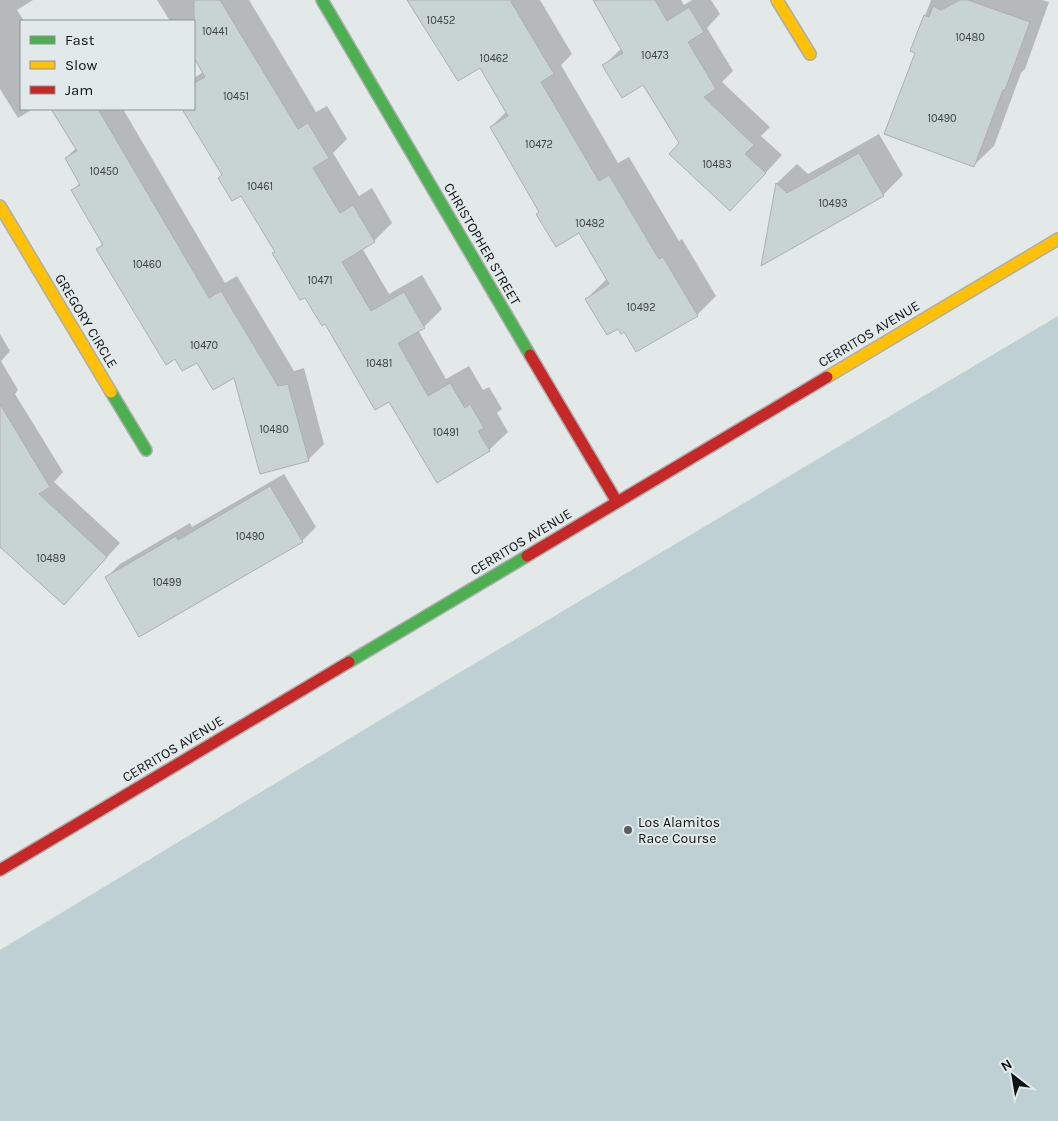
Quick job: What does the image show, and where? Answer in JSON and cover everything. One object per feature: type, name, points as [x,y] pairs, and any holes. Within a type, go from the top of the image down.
[{"type":"main road","name":"CHRISTOPHER STREET","points":[[322,0],[617,502]]},
{"type":"main road","points":[[777,0],[810,54]]},
{"type":"main road","name":"GREGORY CIRCLE","points":[[0,206],[146,450]]},
{"type":"main road","name":"CERRITOS AVENUE","points":[[0,870],[1058,240]]},
{"type":"shaded area","name":"Los Alamitos Race Course","points":[[1058,316],[1058,1121],[0,1121],[0,950],[395,711]]},
{"type":"building","points":[[194,0],[220,0],[298,129],[308,123],[329,158],[313,168],[340,213],[353,205],[375,242],[342,262],[371,311],[404,292],[425,328],[398,343],[428,396],[450,383],[465,408],[470,404],[484,428],[478,431],[490,451],[437,483],[389,402],[375,410],[325,324],[322,326],[305,298],[300,300],[272,253],[275,252],[241,196],[232,201],[218,178],[222,175],[183,110],[195,110],[195,82],[205,77],[195,60]]},
{"type":"building","points":[[407,0],[510,0],[554,74],[541,82],[599,181],[609,175],[659,259],[663,257],[698,316],[636,352],[624,332],[621,334],[618,329],[607,335],[585,299],[609,284],[579,233],[556,247],[536,214],[539,212],[490,127],[508,116],[480,68],[458,81]]},
{"type":"building","points":[[593,0],[655,0],[667,21],[689,7],[704,32],[688,42],[716,89],[704,97],[754,145],[745,154],[766,173],[730,211],[669,154],[679,143],[643,85],[622,98],[602,65],[623,53]]},
{"type":"building","points":[[960,0],[968,0],[1030,22],[974,167],[884,134],[915,53],[910,51],[924,15],[929,17],[933,6],[941,10]]},
{"type":"building","points":[[52,110],[99,110],[209,298],[221,291],[278,386],[288,384],[309,461],[260,474],[234,378],[213,390],[197,363],[182,371],[175,359],[166,365],[96,249],[103,245],[71,190],[80,185],[65,158],[77,151]]},
{"type":"building","points":[[859,153],[884,196],[761,266],[776,183],[787,193]]},
{"type":"building","points":[[0,404],[50,487],[39,494],[107,557],[64,605],[0,547]]},
{"type":"building","points":[[270,486],[303,542],[139,637],[105,577],[176,536],[178,540]]},
{"type":"traffic: fast","points":[[322,0],[530,355]]},
{"type":"traffic: fast","points":[[111,392],[146,450]]},
{"type":"traffic: fast","points":[[349,662],[527,556]]},
{"type":"traffic: slow","points":[[777,0],[810,54]]},
{"type":"traffic: slow","points":[[0,206],[111,392]]},
{"type":"traffic: slow","points":[[827,377],[1058,239]]},
{"type":"traffic: jam","points":[[530,355],[617,502]]},
{"type":"traffic: jam","points":[[527,556],[827,377]]},
{"type":"traffic: jam","points":[[0,870],[349,662]]},
{"type":"place","name":"Los Alamitos Race Course","points":[[628,830]]}]
